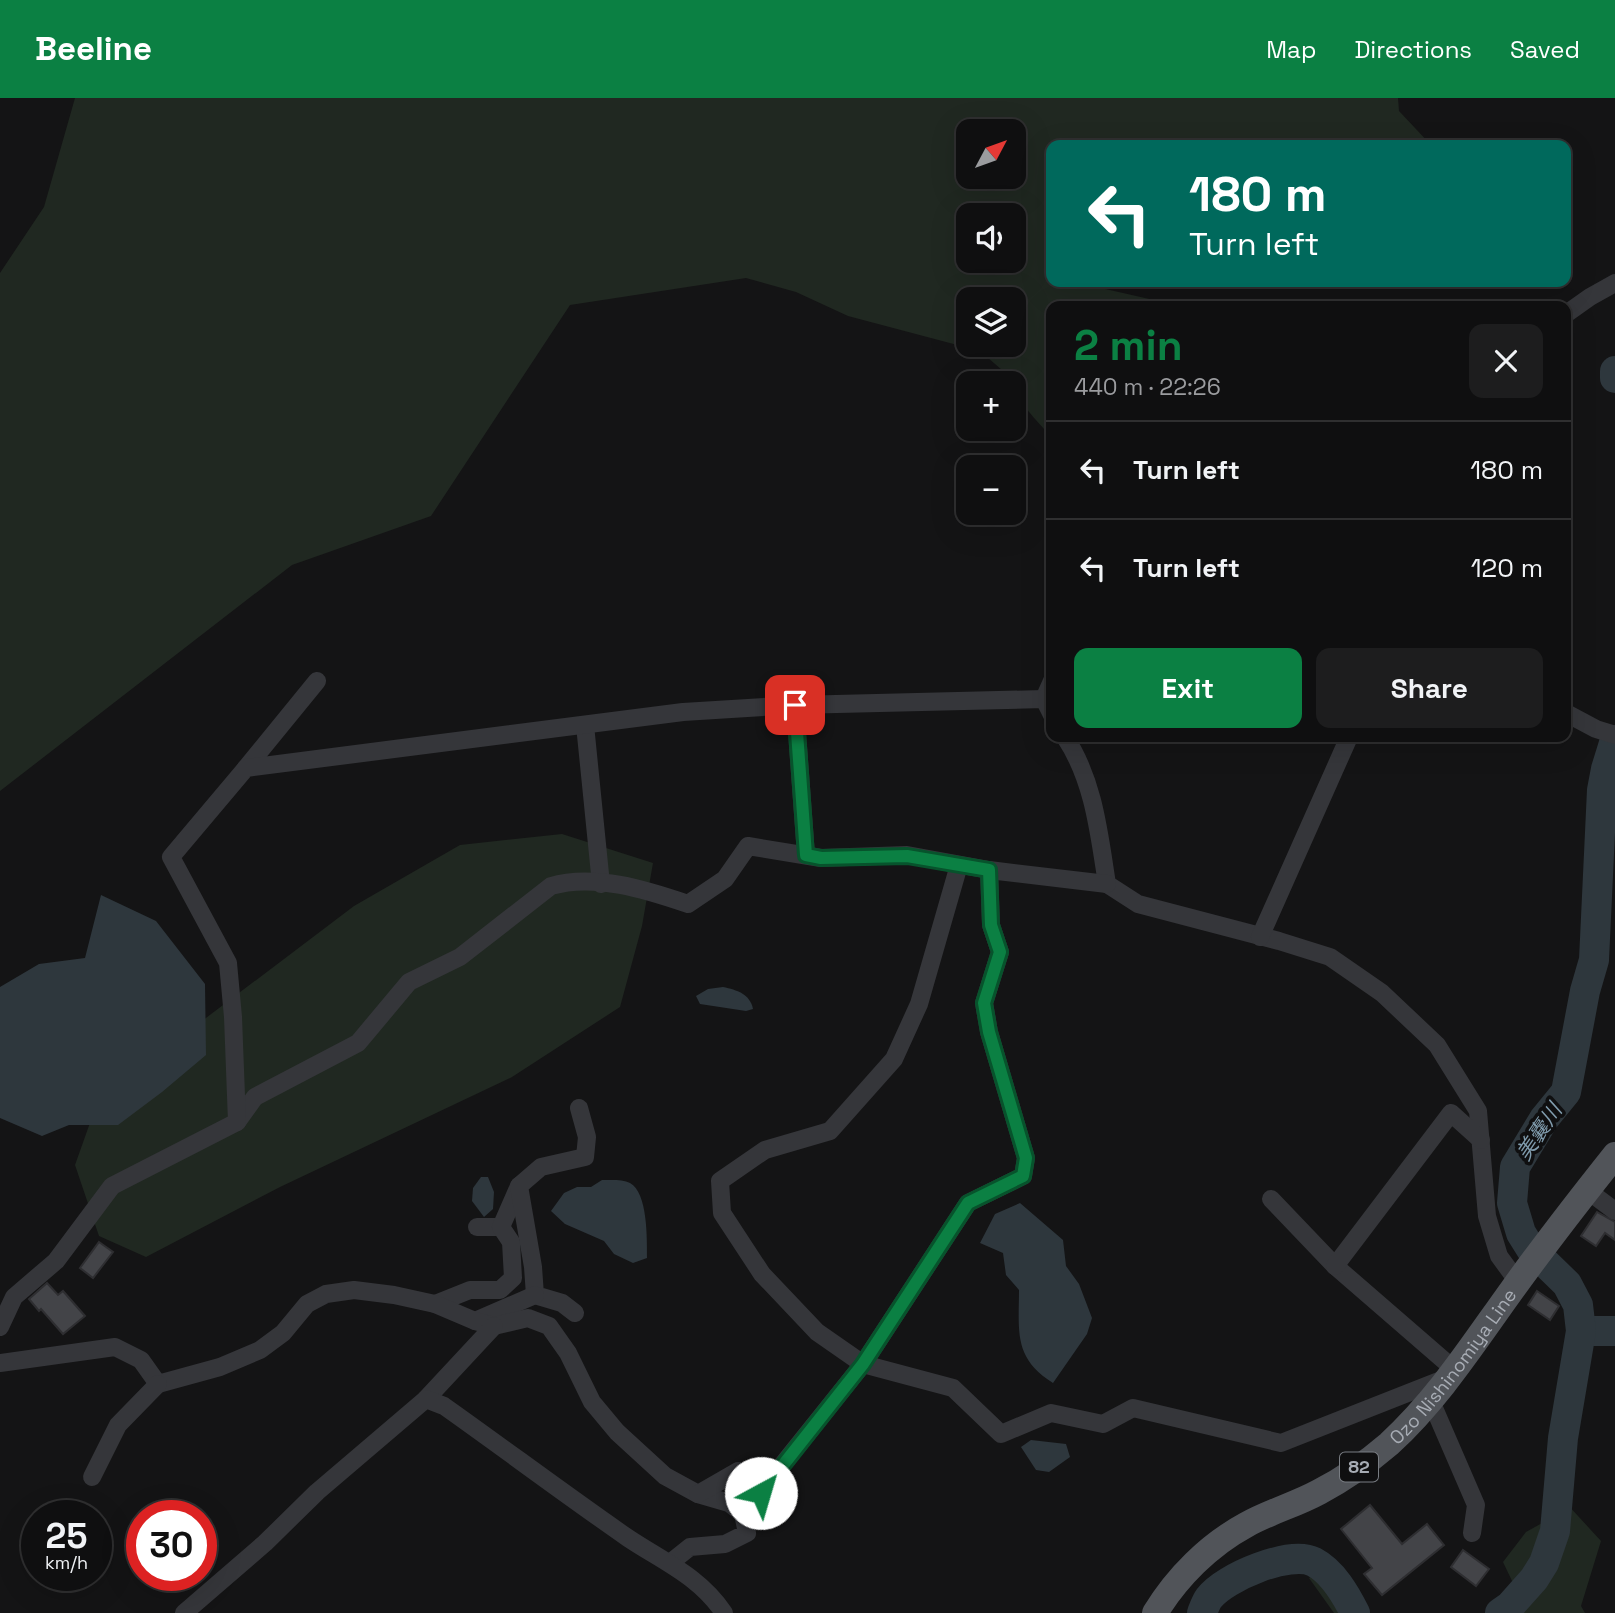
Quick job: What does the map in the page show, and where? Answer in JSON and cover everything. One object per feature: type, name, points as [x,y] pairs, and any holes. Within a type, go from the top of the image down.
[{"type":"main road","name":"Ozo Nishinomiya Line","points":[[1155,1613],[1187,1571],[1214,1546],[1244,1526],[1317,1493],[1366,1463],[1401,1433],[1452,1374],[1615,1155]]},
{"type":"street","points":[[1571,310],[1615,283]]},
{"type":"street","points":[[237,1122],[228,963],[172,857],[317,681]]},
{"type":"street","points":[[1044,699],[1046,694]]},
{"type":"street","points":[[246,768],[683,712],[795,705],[1044,699]]},
{"type":"street","points":[[1044,699],[1046,703]]},
{"type":"street","points":[[795,705],[806,855]]},
{"type":"street","points":[[1571,716],[1596,729],[1615,735]]},
{"type":"street","points":[[585,725],[601,884]]},
{"type":"street","points":[[1068,742],[1078,757],[1093,801],[1107,884]]},
{"type":"street","points":[[1260,937],[1347,742]]},
{"type":"street","points":[[0,1327],[14,1297],[56,1261],[112,1186],[237,1122],[255,1097],[358,1043],[409,982],[460,957],[551,886],[569,880],[641,888],[688,904],[725,879],[748,846],[821,858],[907,856],[989,870],[1107,884],[1138,904],[1279,940],[1330,957],[1382,993],[1437,1045],[1478,1111],[1487,1216],[1499,1256],[1521,1278]]},
{"type":"street","points":[[959,865],[919,1004],[894,1059],[830,1131],[765,1150],[720,1181],[722,1213],[762,1274],[817,1332],[863,1364],[953,1388],[1001,1434],[1051,1413],[1104,1424],[1133,1408],[1281,1443],[1452,1374],[1335,1266],[1271,1199]]},
{"type":"street","points":[[743,1514],[863,1364],[968,1203],[1023,1176],[1026,1158],[989,1032],[984,1003],[1000,952],[991,925],[989,870]]},
{"type":"street","points":[[501,1227],[519,1186],[541,1167],[584,1157],[587,1137],[579,1108]]},
{"type":"street","points":[[1335,1266],[1451,1112],[1481,1140]]},
{"type":"street","points":[[519,1186],[535,1295]]},
{"type":"street","points":[[1587,1190],[1615,1211]]},
{"type":"street","points":[[477,1227],[501,1227]]},
{"type":"street","points":[[435,1304],[470,1290],[500,1290],[513,1278],[511,1242],[501,1227]]},
{"type":"street","points":[[92,1477],[118,1425],[158,1384],[220,1367],[260,1350],[283,1333],[307,1304],[326,1294],[354,1290],[435,1304],[494,1326],[528,1318],[549,1326],[568,1353],[592,1402],[617,1432],[665,1476],[698,1494],[729,1503],[743,1514],[747,1533],[725,1544],[690,1548],[670,1563]]},
{"type":"street","points":[[475,1321],[535,1295],[562,1303],[575,1313]]},
{"type":"street","points":[[184,1613],[265,1543],[317,1492],[426,1399],[494,1326]]},
{"type":"street","points":[[0,1363],[115,1347],[141,1360],[158,1384]]},
{"type":"street","points":[[426,1399],[444,1406],[630,1539],[670,1563],[711,1593],[724,1613]]},
{"type":"street","points":[[1431,1401],[1476,1505],[1472,1533]]},
{"type":"street","points":[[698,1494],[738,1471]]},
{"type":"shaded area","points":[[75,98],[1398,98],[1399,111],[1426,140],[1046,140],[1046,287],[1100,287],[1158,301],[1046,301],[1046,431],[1026,408],[1026,371],[1003,371],[987,357],[1026,357],[1026,287],[956,287],[956,345],[848,316],[796,292],[746,278],[570,305],[431,516],[292,565],[0,791],[0,273],[44,207]]},
{"type":"shaded area","points":[[562,834],[653,863],[642,926],[620,1007],[512,1077],[280,1187],[146,1257],[99,1236],[75,1165],[91,1120],[157,1055],[354,906],[460,845]]},
{"type":"shaded area","points":[[101,895],[156,921],[205,984],[206,1055],[118,1125],[69,1125],[42,1136],[0,1118],[0,987],[39,964],[85,958]]},
{"type":"shaded area","points":[[723,987],[746,996],[753,1009],[746,1011],[700,1004],[696,996],[708,989]]},
{"type":"shaded area","points":[[481,1177],[488,1177],[494,1192],[493,1209],[484,1217],[472,1201],[473,1188]]},
{"type":"shaded area","points":[[602,1180],[624,1181],[636,1188],[645,1217],[647,1258],[633,1263],[614,1254],[604,1241],[565,1224],[551,1211],[564,1193],[577,1187],[591,1187]]},
{"type":"shaded area","points":[[1020,1203],[1063,1240],[1066,1266],[1079,1284],[1092,1318],[1087,1334],[1053,1383],[1040,1374],[1025,1353],[1019,1331],[1019,1290],[1006,1275],[1003,1253],[980,1243],[995,1214]]},
{"type":"shaded area","points":[[1031,1440],[1066,1444],[1070,1457],[1049,1472],[1036,1470],[1021,1447]]},
{"type":"shaded area","points":[[1547,1503],[1567,1504],[1601,1541],[1581,1606],[1585,1613],[1490,1613],[1513,1583],[1503,1562],[1526,1532],[1544,1522]]},
{"type":"shaded area","points":[[1318,1572],[1336,1592],[1347,1613],[1334,1613],[1309,1578]]},
{"type":"building","points":[[1597,1212],[1615,1222],[1615,1240],[1605,1233],[1596,1246],[1581,1236]]},
{"type":"building","points":[[99,1242],[113,1252],[93,1278],[80,1268]]},
{"type":"building","points":[[47,1283],[58,1295],[63,1291],[85,1316],[63,1334],[29,1299]]},
{"type":"building","points":[[1537,1291],[1559,1306],[1550,1320],[1528,1305]]},
{"type":"building","points":[[1370,1505],[1402,1544],[1427,1524],[1444,1545],[1382,1595],[1364,1574],[1372,1568],[1341,1529]]},
{"type":"building","points":[[1463,1550],[1489,1569],[1476,1586],[1451,1567]]},
{"type":"waterway","name":"美嚢川","points":[[1615,371],[1615,378]]},
{"type":"waterway","name":"美嚢川","points":[[1500,1613],[1510,1606],[1534,1579],[1544,1563],[1555,1531],[1563,1438],[1581,1331],[1578,1305],[1567,1284],[1531,1249],[1521,1233],[1512,1203],[1515,1167],[1544,1119],[1566,1092],[1585,991],[1594,960],[1602,790],[1615,740]]},
{"type":"waterway","points":[[1581,1331],[1615,1331]]},
{"type":"waterway","name":"美嚢川","points":[[1202,1613],[1217,1590],[1243,1574],[1274,1563],[1303,1559],[1321,1566],[1333,1578],[1355,1613]]},
{"type":"route","points":[[761,1493],[863,1364],[968,1203],[1023,1176],[1026,1158],[989,1032],[984,1003],[1000,952],[991,925],[989,870],[907,856],[821,858],[806,855],[795,705]]}]
